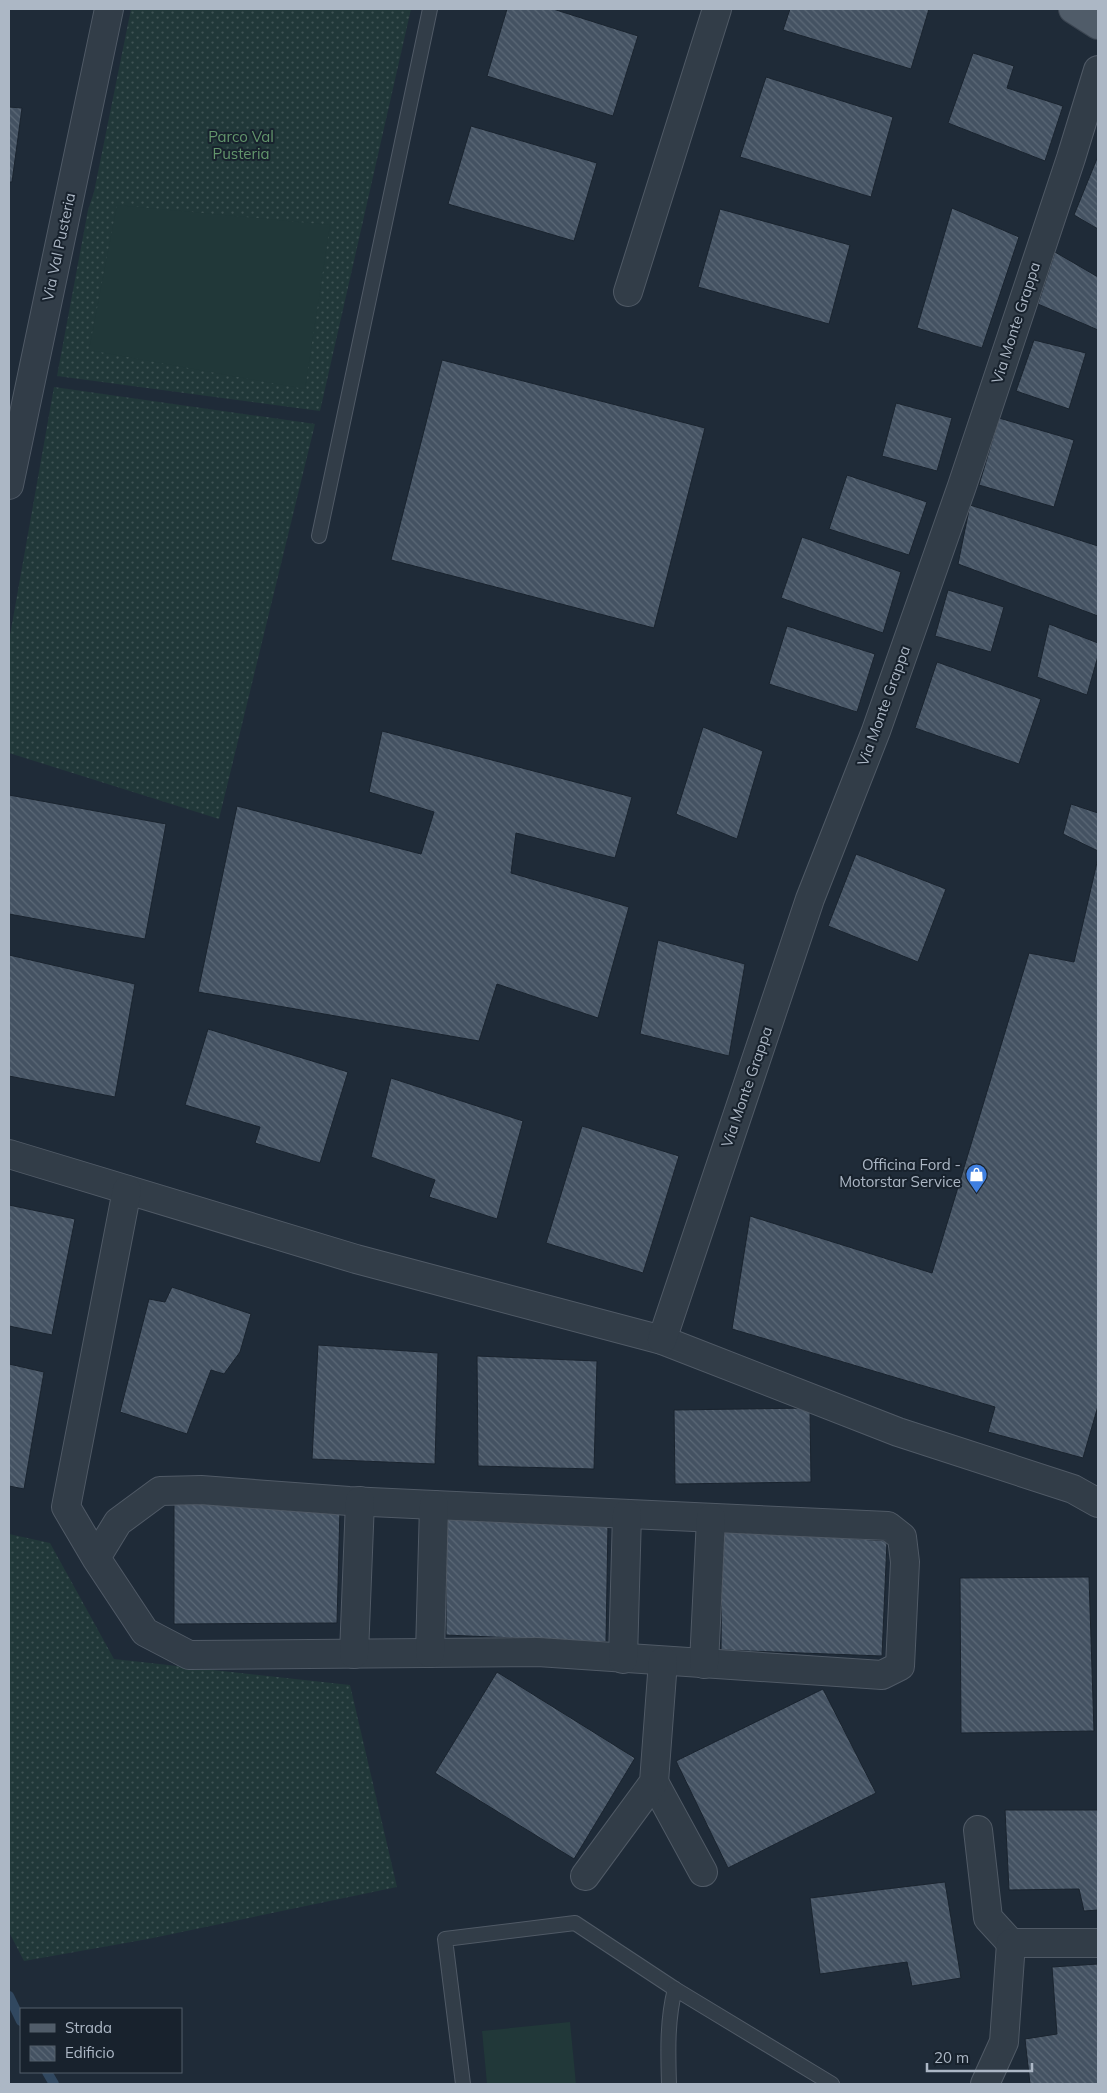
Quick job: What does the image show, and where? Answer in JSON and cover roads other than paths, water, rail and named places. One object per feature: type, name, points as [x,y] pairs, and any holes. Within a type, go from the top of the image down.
[{"type":"main road","points":[[1073,9],[1098,25]]},
{"type":"street","name":"Via Val Pusteria","points":[[9,485],[109,9]]},
{"type":"street","points":[[628,292],[717,9]]},
{"type":"street","name":"Via Monte Grappa","points":[[662,1340],[810,898],[876,731],[962,486],[1071,158],[1098,70]]},
{"type":"street","points":[[9,1154],[356,1259],[662,1340],[898,1432],[1073,1489],[1098,1503]]},
{"type":"street","points":[[96,1558],[118,1522],[160,1491],[201,1490],[434,1505],[888,1526],[902,1537],[905,1562],[900,1666],[882,1675],[663,1662],[538,1652],[190,1655],[145,1632],[96,1558],[66,1507],[127,1190]]},
{"type":"street","points":[[354,1654],[360,1501]]},
{"type":"street","points":[[430,1653],[434,1505]]},
{"type":"street","points":[[623,1659],[627,1514]]},
{"type":"street","points":[[704,1664],[711,1518]]},
{"type":"street","points":[[585,1876],[654,1782],[663,1662]]},
{"type":"street","points":[[654,1782],[703,1872]]},
{"type":"street","points":[[978,1830],[988,1918],[1011,1943],[1004,2042],[985,2084]]},
{"type":"street","points":[[1011,1943],[1098,1943]]},
{"type":"lane","points":[[319,536],[430,9]]},
{"type":"lane","points":[[463,2084],[445,1939],[575,1923],[675,1989],[832,2084]]},
{"type":"lane","points":[[669,2084],[670,2010],[675,1989]]},
{"type":"waterway","points":[[9,1996],[20,2019]]},
{"type":"waterway","points":[[48,2073],[54,2084]]},
{"type":"place","name":"Officina Ford - Motorstar Service","points":[[977,1193]]},
{"type":"park label","name":"Parco Val Pusteria","points":[[241,146]]}]
